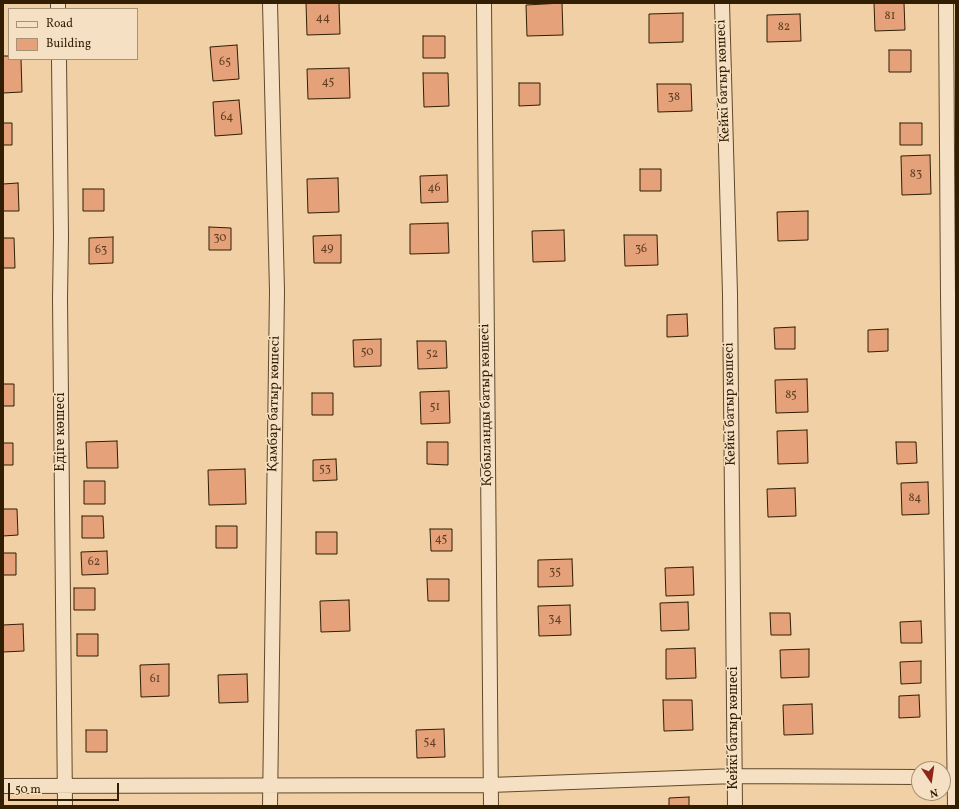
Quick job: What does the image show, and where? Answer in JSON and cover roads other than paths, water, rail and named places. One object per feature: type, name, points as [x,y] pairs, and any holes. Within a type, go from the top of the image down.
[{"type":"street","name":"Қамбар батыр көшесі","points":[[270,3],[277,291],[270,806]]},
{"type":"street","name":"Қобыланды батыр көшесі","points":[[484,3],[491,806]]},
{"type":"street","name":"Кейкі батыр көшесі","points":[[722,3],[730,294],[735,806]]},
{"type":"street","points":[[946,3],[949,761]]},
{"type":"street","name":"Едіге көшесі","points":[[58,60],[61,236],[60,306],[65,806]]},
{"type":"street","points":[[3,786],[490,785],[735,776],[911,778]]},
{"type":"street","points":[[951,787],[955,806]]}]
